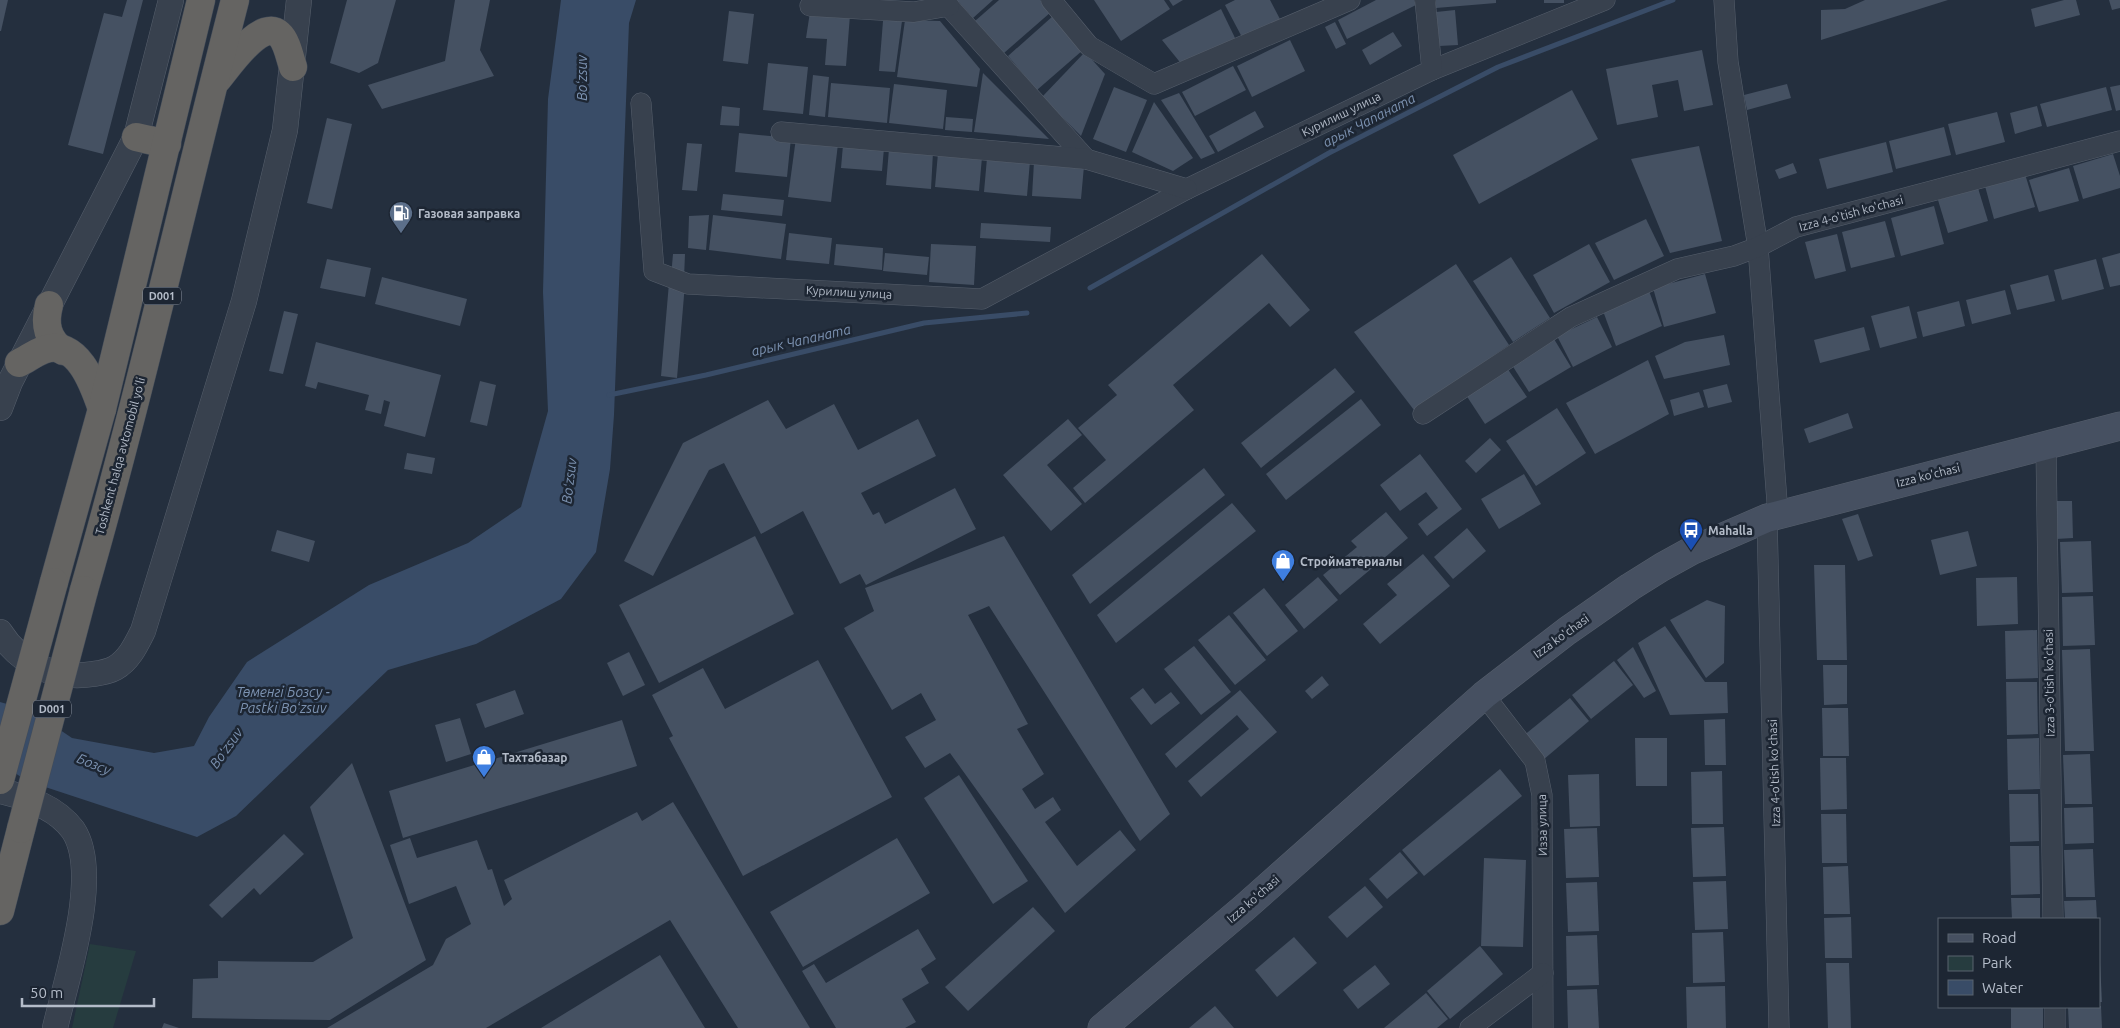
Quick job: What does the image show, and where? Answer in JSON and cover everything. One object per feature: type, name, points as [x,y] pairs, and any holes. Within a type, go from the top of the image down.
[{"type":"highway","name":"D001","points":[[0,780],[102,409],[201,0]]},
{"type":"highway","name":"Toshkent halqa avtomobil yo'li","points":[[0,911],[84,590],[111,495],[235,0]]},
{"type":"highway","points":[[213,85],[250,42],[260,33],[268,31],[276,32],[282,38],[293,67]]},
{"type":"highway","points":[[136,137],[167,144]]},
{"type":"highway","points":[[49,305],[46,320],[48,334],[51,339],[76,358],[87,370],[102,409]]},
{"type":"highway","points":[[19,363],[44,349],[63,350]]},
{"type":"main road","name":"Izza ko'chasi","points":[[1102,1028],[1244,908],[1484,695],[1567,631],[1630,587],[1691,551],[1773,517],[1907,480],[2120,426]]},
{"type":"street","points":[[0,408],[19,363],[136,137],[171,0]]},
{"type":"street","points":[[0,632],[16,653],[29,663],[70,676],[101,673],[115,668],[127,658],[138,642],[151,609],[244,301],[285,130],[299,0]]},
{"type":"street","points":[[1051,0],[1089,46],[1154,84],[1350,0]]},
{"type":"street","points":[[1425,0],[1432,70]]},
{"type":"street","name":"Курилиш улица","points":[[641,103],[654,271],[688,284],[982,299],[1187,189],[1432,70],[1570,7],[1605,0]]},
{"type":"street","points":[[1423,414],[1571,317],[1677,269],[1734,256],[1758,247],[1728,62],[1724,0]]},
{"type":"street","points":[[810,6],[914,12],[946,3],[1086,159]]},
{"type":"street","points":[[781,132],[1086,159],[1187,189]]},
{"type":"street","name":"Izza 4-o'tish ko'chasi","points":[[1779,1028],[1773,517],[1758,247],[1796,227],[2120,141]]},
{"type":"street","name":"Izza 3-o'tish ko'chasi","points":[[2046,446],[2053,918]]},
{"type":"street","name":"Изза улица","points":[[1484,695],[1535,761],[1542,795],[1543,1028]]},
{"type":"street","points":[[0,791],[34,802],[56,814],[74,832],[81,851],[84,873],[83,906],[55,1028]]},
{"type":"street","points":[[1470,1028],[1543,973]]},
{"type":"street","points":[[2055,1008],[2055,1028]]},
{"type":"green space","points":[[90,944],[136,951],[113,1028],[72,1028]]},
{"type":"water","name":"Төменгі Бозсу - Pastki Boʻzsuv","points":[[561,0],[636,0],[629,23],[614,415],[610,469],[596,552],[561,599],[476,644],[388,670],[236,816],[197,837],[27,781],[0,763],[0,702],[32,711],[72,738],[154,753],[194,746],[209,717],[247,662],[369,585],[468,543],[521,507],[548,411],[543,292],[548,99]]},
{"type":"building","points":[[0,0],[8,0],[1,31],[0,31]]},
{"type":"building","points":[[127,0],[143,0],[103,154],[68,145],[104,13],[122,17]]},
{"type":"building","points":[[347,0],[396,0],[378,63],[359,73],[330,63]]},
{"type":"building","points":[[455,0],[490,0],[480,50],[494,76],[382,109],[368,85],[445,61]]},
{"type":"building","points":[[957,0],[993,0],[973,18]]},
{"type":"building","points":[[999,0],[1040,0],[1051,12],[1004,53],[975,21]]},
{"type":"building","points":[[1094,0],[1164,0],[1170,9],[1121,41]]},
{"type":"building","points":[[1169,0],[1183,0],[1173,6]]},
{"type":"building","points":[[1235,0],[1270,0],[1281,21],[1244,41],[1225,5]]},
{"type":"building","points":[[1376,0],[1414,0],[1416,5],[1347,39],[1338,20]]},
{"type":"building","points":[[1436,0],[1496,0],[1496,3],[1436,8]]},
{"type":"building","points":[[1544,0],[1564,0],[1564,3],[1544,3]]},
{"type":"building","points":[[1865,0],[1948,0],[1821,40],[1821,10],[1845,9]]},
{"type":"building","points":[[2064,0],[2076,0],[2080,15],[2035,27],[2031,9]]},
{"type":"building","points":[[2109,0],[2120,0],[2120,8],[2112,10]]},
{"type":"building","points":[[1221,9],[1237,42],[1183,66],[1162,40]]},
{"type":"building","points":[[1455,10],[1458,45],[1439,46],[1436,12]]},
{"type":"building","points":[[729,11],[754,14],[748,64],[723,61]]},
{"type":"building","points":[[810,12],[850,15],[846,66],[825,65],[827,39],[806,38]]},
{"type":"building","points":[[1053,16],[1083,50],[1037,90],[1008,56]]},
{"type":"building","points":[[905,20],[940,21],[980,69],[977,87],[897,77]]},
{"type":"building","points":[[883,21],[902,21],[895,72],[879,71]]},
{"type":"building","points":[[1335,22],[1346,44],[1336,49],[1325,27]]},
{"type":"building","points":[[1393,32],[1402,46],[1370,65],[1362,50]]},
{"type":"building","points":[[1290,40],[1305,71],[1252,97],[1237,66]]},
{"type":"building","points":[[1702,50],[1713,105],[1684,111],[1678,80],[1652,85],[1658,117],[1617,125],[1606,69]]},
{"type":"building","points":[[1085,52],[1105,74],[1081,136],[1042,97]]},
{"type":"building","points":[[768,63],[808,67],[803,114],[763,110]]},
{"type":"building","points":[[1233,66],[1246,90],[1195,116],[1182,92]]},
{"type":"building","points":[[983,73],[1049,139],[974,132]]},
{"type":"building","points":[[813,75],[829,77],[825,117],[809,115]]},
{"type":"building","points":[[831,83],[890,88],[887,123],[828,117]]},
{"type":"building","points":[[894,84],[947,90],[943,129],[889,123]]},
{"type":"building","points":[[1787,84],[1791,98],[1747,110],[1744,95]]},
{"type":"building","points":[[2120,85],[2120,110],[2116,111],[2110,87]]},
{"type":"building","points":[[1114,87],[1147,100],[1126,152],[1093,139]]},
{"type":"building","points":[[2106,87],[2112,110],[2047,127],[2040,104]]},
{"type":"building","points":[[1572,90],[1598,139],[1479,204],[1453,155]]},
{"type":"building","points":[[1179,93],[1215,153],[1201,159],[1161,100]]},
{"type":"building","points":[[1154,102],[1193,158],[1173,171],[1132,152]]},
{"type":"building","points":[[722,106],[740,108],[739,126],[720,125]]},
{"type":"building","points":[[2037,106],[2042,126],[2015,134],[2010,113]]},
{"type":"building","points":[[1255,111],[1264,127],[1218,152],[1209,136]]},
{"type":"building","points":[[1997,112],[2005,142],[1956,155],[1948,124]]},
{"type":"building","points":[[946,117],[973,119],[972,132],[945,130]]},
{"type":"building","points":[[327,118],[352,124],[332,209],[307,203]]},
{"type":"building","points":[[1944,127],[1951,155],[1896,169],[1889,141]]},
{"type":"building","points":[[739,133],[791,138],[787,177],[735,172]]},
{"type":"building","points":[[796,138],[838,144],[831,202],[788,197]]},
{"type":"building","points":[[1886,142],[1893,172],[1827,189],[1819,159]]},
{"type":"building","points":[[687,143],[702,144],[697,191],[682,190]]},
{"type":"building","points":[[843,145],[884,148],[882,171],[841,168]]},
{"type":"building","points":[[1699,146],[1722,241],[1670,253],[1631,159]]},
{"type":"building","points":[[889,149],[933,152],[931,189],[886,185]]},
{"type":"building","points":[[938,153],[982,157],[979,191],[935,187]]},
{"type":"building","points":[[2113,154],[2120,176],[2120,188],[2083,199],[2073,166]]},
{"type":"building","points":[[987,158],[1030,161],[1027,196],[984,192]]},
{"type":"building","points":[[1034,162],[1084,166],[1081,199],[1032,196]]},
{"type":"building","points":[[1793,163],[1797,173],[1779,179],[1775,170]]},
{"type":"building","points":[[2069,168],[2079,201],[2039,212],[2029,180]]},
{"type":"building","points":[[2025,174],[2035,207],[1994,219],[1985,186]]},
{"type":"building","points":[[1978,188],[1988,221],[1948,233],[1938,200]]},
{"type":"building","points":[[723,194],[784,200],[782,216],[721,210]]},
{"type":"building","points":[[1934,206],[1944,244],[1901,256],[1891,218]]},
{"type":"building","points":[[709,215],[706,250],[688,248],[689,216]]},
{"type":"building","points":[[713,215],[786,224],[781,259],[709,250]]},
{"type":"building","points":[[1646,219],[1664,256],[1614,280],[1595,243]]},
{"type":"building","points":[[1885,221],[1895,257],[1851,268],[1842,232]]},
{"type":"building","points":[[981,223],[1051,227],[1050,242],[980,238]]},
{"type":"building","points":[[789,233],[832,238],[829,264],[786,260]]},
{"type":"building","points":[[1837,234],[1846,271],[1815,279],[1805,242]]},
{"type":"building","points":[[836,244],[883,248],[882,270],[834,265]]},
{"type":"building","points":[[931,244],[976,246],[974,285],[929,282]]},
{"type":"building","points":[[1589,244],[1610,282],[1554,313],[1533,275]]},
{"type":"building","points":[[885,253],[929,257],[927,275],[883,271]]},
{"type":"building","points":[[2120,253],[2120,285],[2110,287],[2102,258]]},
{"type":"building","points":[[673,254],[685,254],[684,278],[671,277]]},
{"type":"building","points":[[1262,254],[1310,310],[1290,327],[1269,303],[1173,385],[1194,410],[1085,503],[1073,488],[1106,460],[1078,428],[1117,395],[1108,385]]},
{"type":"building","points":[[1511,257],[1550,318],[1513,342],[1473,281]]},
{"type":"building","points":[[327,259],[371,268],[365,297],[320,288]]},
{"type":"building","points":[[2096,259],[2104,289],[2062,300],[2054,270]]},
{"type":"building","points":[[1456,264],[1509,345],[1414,410],[1354,332]]},
{"type":"building","points":[[1705,274],[1716,313],[1664,327],[1653,288]]},
{"type":"building","points":[[2048,275],[2055,301],[2017,310],[2010,285]]},
{"type":"building","points":[[382,277],[467,299],[460,326],[375,304]]},
{"type":"building","points":[[669,283],[685,284],[677,378],[661,376]]},
{"type":"building","points":[[2005,290],[2011,314],[1972,324],[1966,300]]},
{"type":"building","points":[[1649,291],[1662,326],[1616,346],[1603,311]]},
{"type":"building","points":[[1959,301],[1965,326],[1923,337],[1917,312]]},
{"type":"building","points":[[1909,306],[1917,338],[1880,348],[1871,316]]},
{"type":"building","points":[[284,311],[298,314],[283,374],[269,371]]},
{"type":"building","points":[[1597,317],[1612,347],[1573,367],[1557,336]]},
{"type":"building","points":[[1864,327],[1870,350],[1820,363],[1814,340]]},
{"type":"building","points":[[1724,335],[1730,365],[1664,379],[1655,356],[1685,342]]},
{"type":"building","points":[[1554,339],[1571,367],[1529,392],[1512,365]]},
{"type":"building","points":[[316,342],[441,375],[425,437],[384,426],[390,402],[384,400],[381,414],[365,410],[369,395],[318,382],[316,389],[305,386]]},
{"type":"building","points":[[1648,360],[1669,414],[1595,454],[1566,403]]},
{"type":"building","points":[[1335,368],[1355,392],[1261,468],[1241,443]]},
{"type":"building","points":[[1507,368],[1527,397],[1485,424],[1466,395]]},
{"type":"building","points":[[480,381],[496,385],[487,426],[470,422]]},
{"type":"building","points":[[1727,384],[1732,402],[1708,408],[1703,390]]},
{"type":"building","points":[[1699,392],[1704,407],[1674,416],[1670,400]]},
{"type":"building","points":[[1361,399],[1381,425],[1286,500],[1266,474]]},
{"type":"building","points":[[768,400],[786,429],[834,404],[858,450],[918,419],[936,456],[861,493],[873,515],[879,512],[885,524],[955,488],[976,529],[866,585],[860,574],[840,584],[803,511],[761,534],[724,463],[709,470],[653,576],[624,561],[683,443]]},
{"type":"building","points":[[1557,408],[1586,453],[1536,486],[1506,441]]},
{"type":"building","points":[[1848,413],[1853,428],[1809,443],[1804,429]]},
{"type":"building","points":[[1068,419],[1082,435],[1047,465],[1082,504],[1051,531],[1003,475]]},
{"type":"building","points":[[1490,438],[1501,450],[1476,473],[1465,461]]},
{"type":"building","points":[[407,453],[435,458],[432,474],[404,469]]},
{"type":"building","points":[[1420,454],[1462,509],[1427,536],[1418,524],[1438,508],[1426,492],[1400,511],[1380,485]]},
{"type":"building","points":[[1204,468],[1225,495],[1090,604],[1072,575]]},
{"type":"building","points":[[1524,474],[1541,504],[1499,529],[1481,499]]},
{"type":"building","points":[[2055,501],[2072,501],[2073,538],[2056,539]]},
{"type":"building","points":[[1232,503],[1256,531],[1116,643],[1097,615]]},
{"type":"building","points":[[1386,512],[1408,538],[1340,595],[1323,575],[1357,547],[1351,541]]},
{"type":"building","points":[[1858,514],[1873,556],[1858,561],[1842,519]]},
{"type":"building","points":[[1467,528],[1486,551],[1453,579],[1434,557]]},
{"type":"building","points":[[277,530],[315,541],[309,562],[271,551]]},
{"type":"building","points":[[1968,531],[1977,566],[1940,575],[1931,540]]},
{"type":"building","points":[[755,536],[794,614],[659,683],[619,605]]},
{"type":"building","points":[[1004,536],[1170,814],[1140,841],[989,606],[968,615],[1028,724],[1017,729],[1044,774],[1022,789],[1035,809],[1053,797],[1061,810],[1045,822],[1077,866],[1120,830],[1136,850],[1065,913],[950,753],[925,768],[905,737],[936,720],[921,693],[892,710],[844,628],[874,611],[865,588]]},
{"type":"building","points":[[2091,541],[2093,592],[2062,593],[2060,542]]},
{"type":"building","points":[[1423,554],[1450,586],[1380,644],[1363,624],[1397,595],[1387,584]]},
{"type":"building","points":[[1814,565],[1845,565],[1847,660],[1817,660]]},
{"type":"building","points":[[1318,577],[1338,600],[1304,629],[1285,605]]},
{"type":"building","points":[[2017,577],[2018,624],[1977,626],[1976,578]]},
{"type":"building","points":[[1264,588],[1298,631],[1267,656],[1233,613]]},
{"type":"building","points":[[2093,596],[2095,645],[2063,646],[2062,597]]},
{"type":"building","points":[[1707,600],[1725,606],[1724,663],[1706,678],[1670,620]]},
{"type":"building","points":[[1229,615],[1266,660],[1235,685],[1198,640]]},
{"type":"building","points":[[1665,626],[1705,682],[1727,682],[1728,713],[1670,715],[1638,643]]},
{"type":"building","points":[[2037,630],[2038,678],[2006,679],[2005,631]]},
{"type":"building","points":[[1194,646],[1231,692],[1201,715],[1164,669]]},
{"type":"building","points":[[1633,647],[1656,691],[1644,698],[1617,660]]},
{"type":"building","points":[[2090,649],[2094,751],[2065,751],[2062,650]]},
{"type":"building","points":[[629,652],[645,685],[623,696],[607,663]]},
{"type":"building","points":[[818,660],[892,797],[743,876],[669,738],[673,736],[652,695],[703,668],[725,709]]},
{"type":"building","points":[[1614,661],[1633,685],[1591,719],[1572,695]]},
{"type":"building","points":[[1823,665],[1847,665],[1847,704],[1824,705]]},
{"type":"building","points":[[1322,676],[1329,685],[1312,699],[1305,691]]},
{"type":"building","points":[[2006,682],[2037,682],[2038,734],[2007,735]]},
{"type":"building","points":[[1143,688],[1155,704],[1171,692],[1180,703],[1151,725],[1130,698]]},
{"type":"building","points":[[515,690],[524,714],[485,728],[476,704]]},
{"type":"building","points":[[1240,690],[1277,732],[1201,797],[1188,781],[1249,729],[1237,715],[1176,768],[1165,754]]},
{"type":"building","points":[[1570,698],[1589,721],[1543,760],[1523,736]]},
{"type":"building","points":[[1822,708],[1848,708],[1849,756],[1823,756]]},
{"type":"building","points":[[460,718],[471,754],[446,762],[435,725]]},
{"type":"building","points":[[1725,719],[1726,765],[1705,765],[1704,720]]},
{"type":"building","points":[[622,720],[637,766],[403,838],[389,791]]},
{"type":"building","points":[[1635,738],[1667,738],[1667,786],[1636,786]]},
{"type":"building","points":[[2039,738],[2040,789],[2008,790],[2007,739]]},
{"type":"building","points":[[2090,754],[2092,804],[2065,804],[2063,755]]},
{"type":"building","points":[[1820,758],[1846,758],[1847,809],[1821,810]]},
{"type":"building","points":[[352,763],[426,960],[330,1020],[192,1018],[193,979],[218,978],[218,961],[313,962],[353,938],[310,807]]},
{"type":"building","points":[[1500,769],[1522,796],[1424,876],[1402,850]]},
{"type":"building","points":[[1722,771],[1723,824],[1692,824],[1691,772]]},
{"type":"building","points":[[1599,774],[1600,826],[1570,827],[1568,775]]},
{"type":"building","points":[[959,775],[1028,881],[993,904],[924,798]]},
{"type":"building","points":[[2009,794],[2038,794],[2039,841],[2010,842]]},
{"type":"building","points":[[673,802],[810,1028],[738,1028],[670,920],[486,1028],[327,1028],[433,965],[446,939],[471,924],[456,886],[409,904],[390,845],[410,838],[417,858],[477,840],[488,870],[492,869],[504,906],[512,899],[504,880],[637,812],[642,821]]},
{"type":"building","points":[[2093,807],[2094,843],[2065,844],[2064,808]]},
{"type":"building","points":[[1821,814],[1846,814],[1847,863],[1822,863]]},
{"type":"building","points":[[1724,827],[1726,876],[1693,877],[1691,828]]},
{"type":"building","points":[[1597,828],[1599,877],[1566,878],[1564,829]]},
{"type":"building","points":[[284,834],[304,854],[260,895],[254,888],[222,918],[209,905]]},
{"type":"building","points":[[897,838],[930,893],[803,967],[770,912]]},
{"type":"building","points":[[2010,846],[2039,846],[2040,894],[2011,895]]},
{"type":"building","points":[[2093,849],[2095,897],[2066,897],[2064,850]]},
{"type":"building","points":[[1400,852],[1418,873],[1387,899],[1369,879]]},
{"type":"building","points":[[1484,858],[1526,860],[1523,947],[1481,946]]},
{"type":"building","points":[[1848,866],[1850,914],[1824,914],[1823,867]]},
{"type":"building","points":[[1726,881],[1728,929],[1695,930],[1693,882]]},
{"type":"building","points":[[1597,882],[1599,931],[1568,932],[1566,883]]},
{"type":"building","points":[[1365,886],[1383,907],[1347,938],[1328,917]]},
{"type":"building","points":[[2011,898],[2040,898],[2040,918],[2012,918]]},
{"type":"building","points":[[2096,900],[2097,918],[2065,918],[2064,901]]},
{"type":"building","points":[[1033,907],[1055,931],[968,1011],[945,987]]},
{"type":"building","points":[[1851,917],[1852,958],[1825,958],[1824,918]]},
{"type":"building","points":[[918,929],[936,959],[921,969],[929,983],[902,999],[916,1022],[905,1028],[836,1028],[802,971],[814,964],[826,983]]},
{"type":"building","points":[[1723,932],[1725,982],[1693,983],[1692,933]]},
{"type":"building","points":[[1597,935],[1599,985],[1567,986],[1566,936]]},
{"type":"building","points":[[1294,937],[1317,963],[1277,997],[1255,970]]},
{"type":"building","points":[[1480,946],[1503,974],[1450,1019],[1427,991]]},
{"type":"building","points":[[660,955],[705,1028],[541,1028]]},
{"type":"building","points":[[2100,962],[2102,1002],[2100,1002]]},
{"type":"building","points":[[1826,963],[1849,963],[1851,1028],[1828,1028]]},
{"type":"building","points":[[1375,965],[1390,984],[1358,1009],[1343,990]]},
{"type":"building","points":[[1725,986],[1726,1028],[1687,1028],[1686,987]]},
{"type":"building","points":[[1597,989],[1599,1028],[1568,1028],[1567,990]]},
{"type":"building","points":[[1426,993],[1448,1019],[1437,1028],[1384,1028]]},
{"type":"building","points":[[1215,1006],[1234,1028],[1189,1028]]},
{"type":"building","points":[[2100,1006],[2102,1028],[2069,1028],[2068,1008],[2100,1008]]},
{"type":"building","points":[[2011,1008],[2043,1008],[2043,1028],[2011,1028]]},
{"type":"building","points":[[164,1023],[179,1028],[162,1028]]},
{"type":"waterway","name":"арык Чапаната","points":[[1090,288],[1329,153],[1498,67],[1673,0]]},
{"type":"waterway","name":"арык Чапаната","points":[[609,395],[706,375],[924,323],[1027,313]]},
{"type":"place","name":"Газовая заправка","points":[[401,234]]},
{"type":"place","name":"Mahalla","points":[[1691,551]]},
{"type":"place","name":"Стройматериалы","points":[[1283,582]]},
{"type":"place","name":"Тахтабазар","points":[[484,778]]},
{"type":"water label","name":"Boʻzsuv","points":[[582,78]]},
{"type":"water label","name":"Boʻzsuv","points":[[569,481]]},
{"type":"water label","name":"Boʻzsuv","points":[[226,748]]},
{"type":"water label","name":"Бозсу","points":[[94,764]]}]
